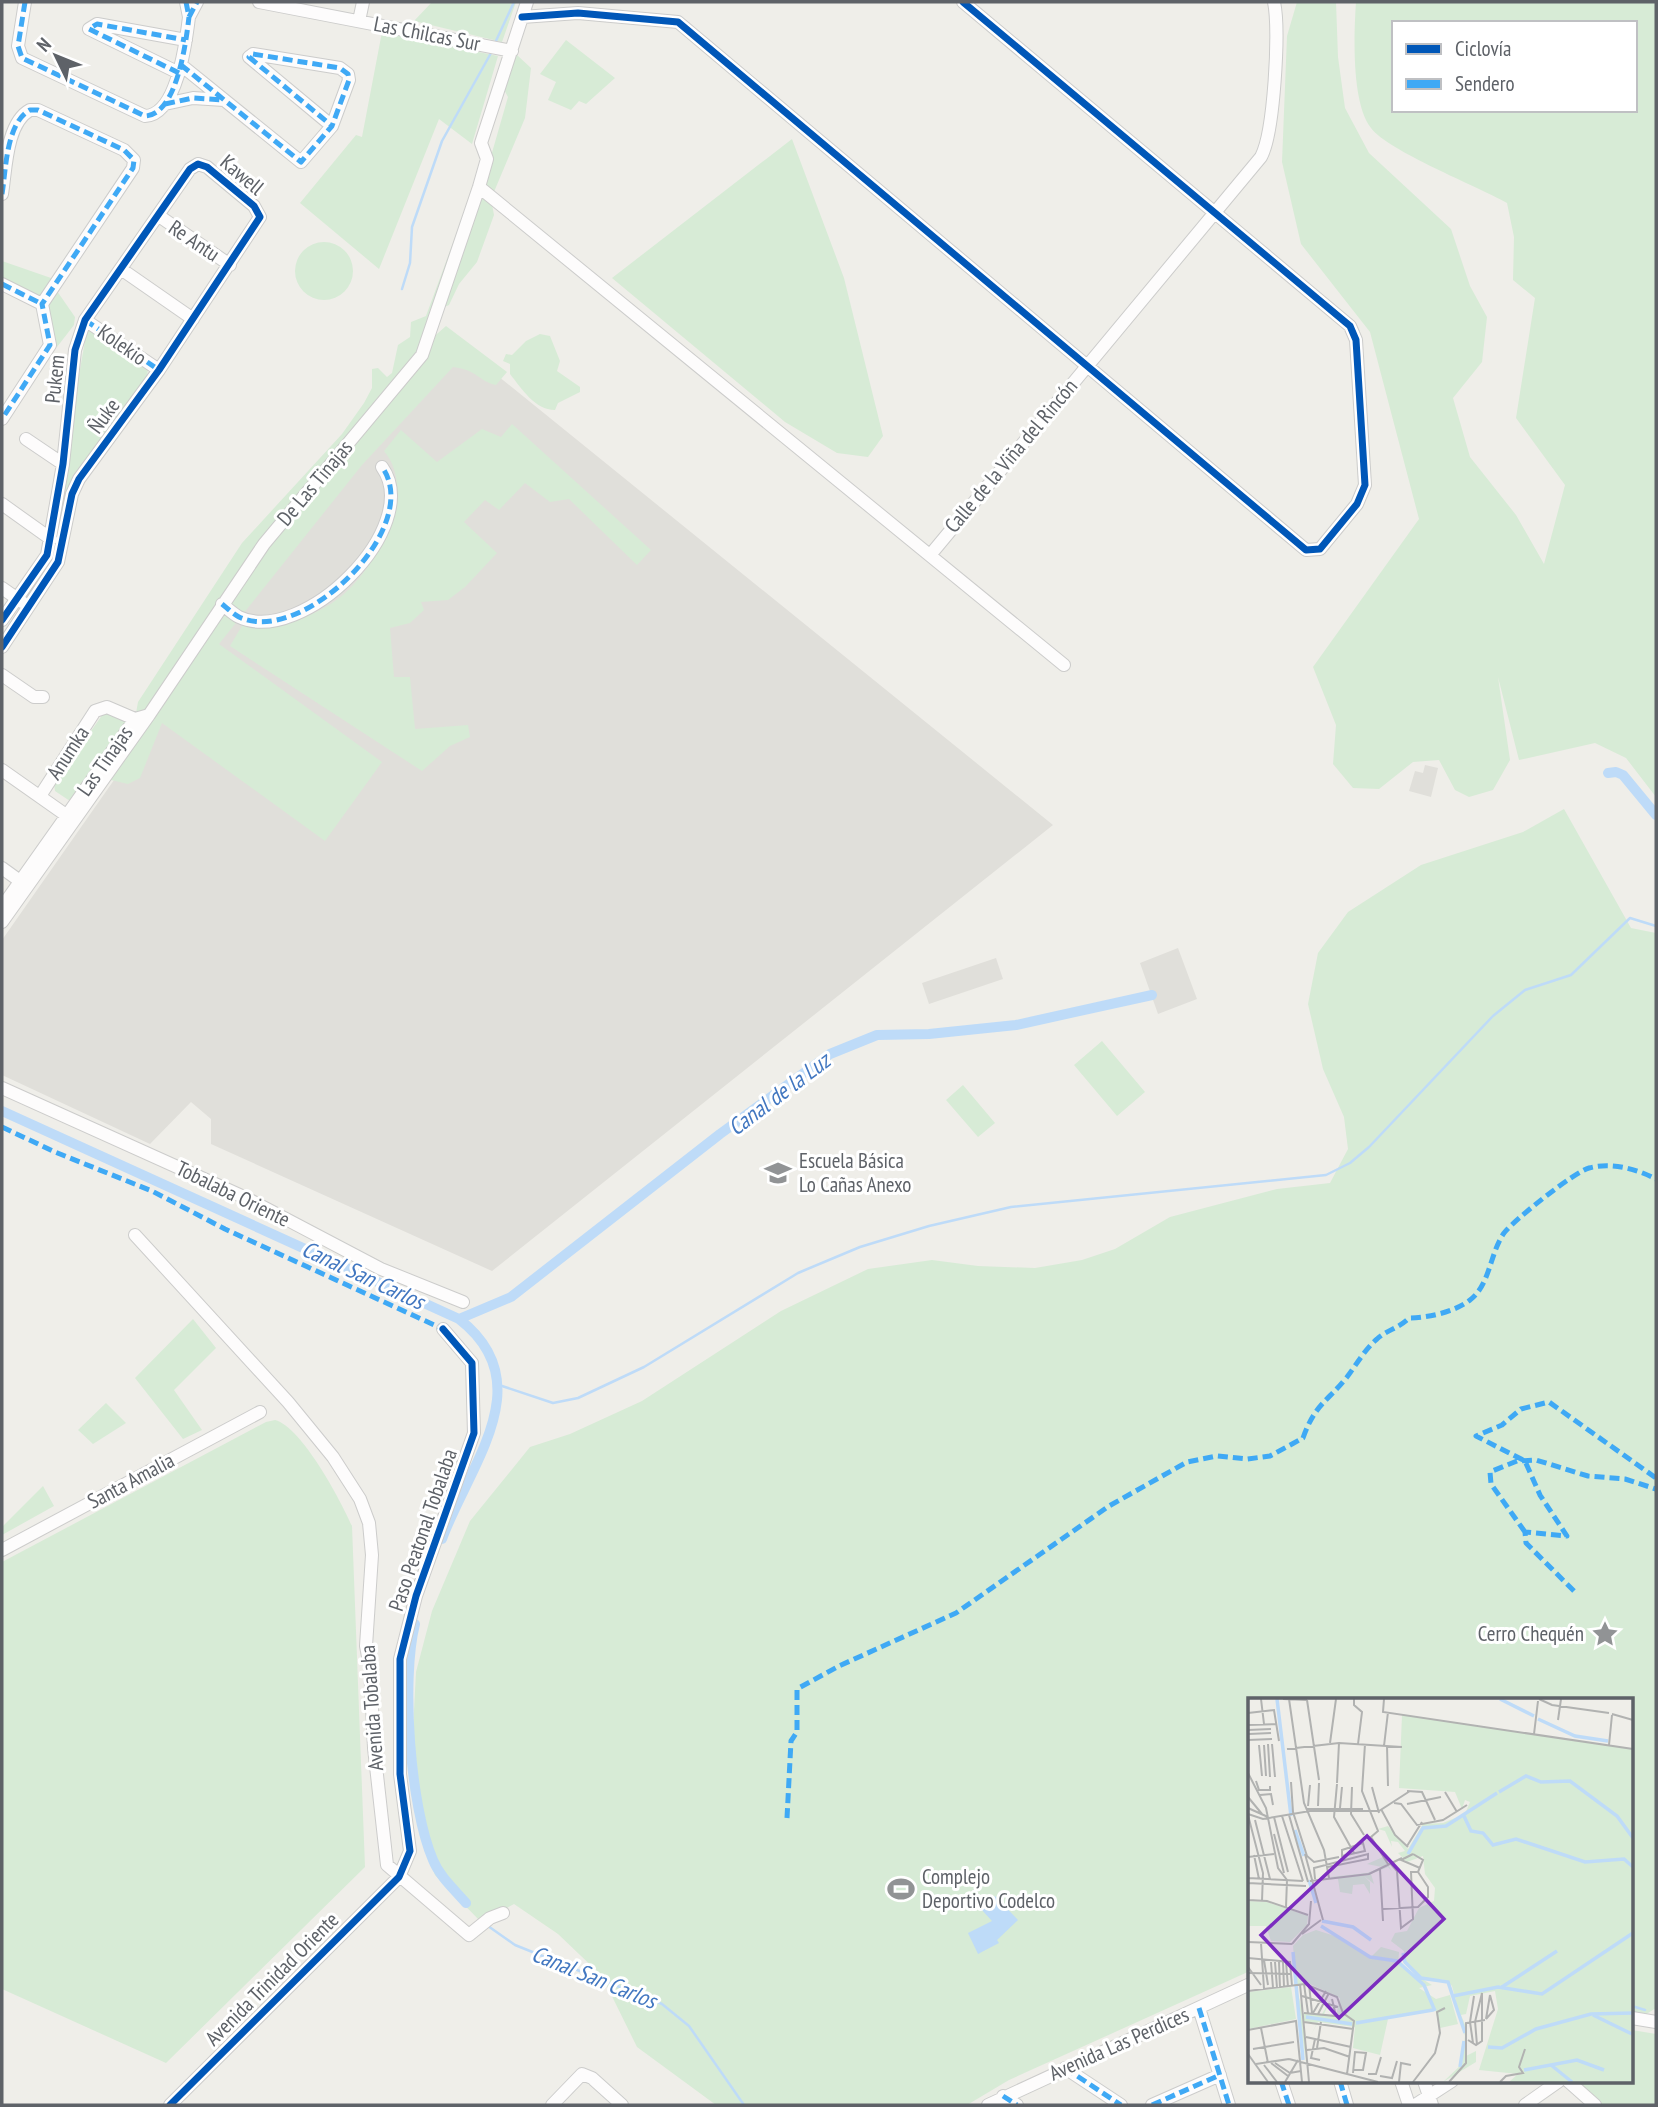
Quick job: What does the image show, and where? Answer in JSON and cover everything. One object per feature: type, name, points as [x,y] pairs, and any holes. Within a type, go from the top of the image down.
[{"type":"street","points":[[25,2],[18,46],[22,58],[145,116],[153,115],[165,104],[180,69],[189,17],[186,2]]},
{"type":"street","points":[[189,17],[197,2]]},
{"type":"street","name":"Las Chilcas Sur","points":[[259,2],[512,51]]},
{"type":"street","points":[[359,21],[363,2]]},
{"type":"street","name":"De Las Tinajas","points":[[2,922],[70,818],[149,715],[264,544],[422,355],[479,187],[487,159],[481,143],[527,2]]},
{"type":"street","points":[[522,16],[579,13],[678,22],[1306,550],[1320,549],[1357,504],[1365,479],[1353,331],[1214,210],[963,2]]},
{"type":"street","name":"Calle de la Viña del Rincón","points":[[931,554],[1214,210],[1258,161],[1266,145],[1277,33],[1274,2]]},
{"type":"street","points":[[186,40],[97,24],[89,29],[180,69],[226,101],[301,162],[332,126],[349,80],[343,69],[251,55],[251,61],[332,126]]},
{"type":"street","points":[[165,104],[193,98],[226,101]]},
{"type":"street","points":[[2,194],[12,138],[20,119],[30,110],[38,110],[124,150],[134,160],[133,168],[42,304],[50,345],[2,419]]},
{"type":"street","name":"Pukem","points":[[2,620],[42,566],[51,539],[63,464],[75,350],[85,320],[190,169],[198,164]]},
{"type":"street","name":"Kawell","points":[[198,164],[207,167],[254,206],[260,217]]},
{"type":"street","points":[[479,187],[1065,665]]},
{"type":"street","name":"Re Antu","points":[[159,216],[230,265]]},
{"type":"street","name":"Ñuke","points":[[2,647],[58,562],[72,494],[79,479],[159,370],[260,217]]},
{"type":"street","points":[[121,269],[193,319]]},
{"type":"street","points":[[2,284],[42,304]]},
{"type":"street","name":"Kolekio","points":[[85,320],[159,370]]},
{"type":"street","points":[[26,439],[63,464]]},
{"type":"street","points":[[222,604],[246,618],[278,618],[320,601],[349,580],[370,555],[389,505],[389,477],[382,467]]},
{"type":"street","points":[[2,504],[51,539]]},
{"type":"street","points":[[2,588],[29,606]]},
{"type":"street","points":[[2,675],[34,696],[43,697]]},
{"type":"street","name":"Anumka","points":[[40,796],[95,710],[107,707],[135,719]]},
{"type":"street","name":"Las Tinajas","points":[[70,818],[135,719],[149,715]]},
{"type":"street","points":[[2,770],[70,818],[2,907]]},
{"type":"street","points":[[2,868],[20,881]]},
{"type":"street","name":"Tobalaba Oriente","points":[[2,1088],[246,1198],[381,1269],[463,1302]]},
{"type":"street","name":"Avenida Tobalaba","points":[[135,1235],[288,1402],[333,1457],[360,1499],[369,1523],[372,1555],[366,1646],[387,1865],[469,1935],[489,1918],[503,1913]]},
{"type":"street","name":"Paso Peatonal Tobalaba","points":[[399,1877],[410,1851],[400,1774],[400,1658],[416,1596],[474,1433],[472,1363],[443,1329]]},
{"type":"street","name":"Santa Amalia","points":[[2,1550],[260,1412]]},
{"type":"street","name":"Avenida Trinidad Oriente","points":[[170,2105],[399,1877]]},
{"type":"street","name":"Avenida Las Perdices","points":[[988,2105],[1248,1985]]},
{"type":"street","points":[[1199,2008],[1229,2105]]},
{"type":"street","points":[[1634,2018],[1656,2022]]},
{"type":"street","points":[[1065,2068],[1121,2105]]},
{"type":"street","points":[[552,2105],[582,2074],[592,2078],[622,2105]]},
{"type":"street","points":[[1152,2105],[1220,2075]]},
{"type":"street","points":[[1281,2082],[1289,2105]]},
{"type":"street","points":[[1340,2082],[1348,2105]]},
{"type":"street","points":[[1401,2082],[1409,2105]]},
{"type":"street","points":[[1424,2082],[1430,2101]]},
{"type":"street","points":[[1415,2105],[1430,2101],[1451,2082]]},
{"type":"street","points":[[1525,2105],[1558,2082]]},
{"type":"street","points":[[1568,2082],[1595,2105]]},
{"type":"street","points":[[1003,2096],[1017,2105]]},
{"type":"shaded area","points":[[451,338],[1053,825],[492,1271],[211,1144],[211,1119],[191,1102],[150,1144],[2,1075],[2,940],[266,563]]},
{"type":"shaded area","points":[[1425,765],[1438,768],[1431,797],[1409,791],[1415,771],[1423,773]]},
{"type":"shaded area","points":[[1178,948],[1197,999],[1158,1014],[1140,963]]},
{"type":"shaded area","points":[[996,958],[1003,979],[929,1004],[922,983]]},
{"type":"green space","points":[[432,2],[516,2],[502,42],[414,21]]},
{"type":"green space","points":[[1297,2],[1336,2],[1338,57],[1345,108],[1369,153],[1451,229],[1470,286],[1487,317],[1482,362],[1453,398],[1470,457],[1516,515],[1544,564],[1565,485],[1516,418],[1535,298],[1513,280],[1514,237],[1507,203],[1395,147],[1371,128],[1360,102],[1357,85],[1356,2],[1656,2],[1656,797],[1626,758],[1595,743],[1519,760],[1498,677],[1510,760],[1493,790],[1469,797],[1455,790],[1439,760],[1413,762],[1379,789],[1353,788],[1333,764],[1336,725],[1313,667],[1419,519],[1370,332],[1301,244],[1282,162],[1287,36]]},
{"type":"green space","points":[[382,32],[498,56],[472,144],[439,119],[379,269],[300,203],[356,135],[362,137]]},
{"type":"green space","points":[[566,40],[615,78],[586,104],[579,101],[571,110],[548,100],[556,82],[540,74]]},
{"type":"green space","points":[[517,55],[531,68],[525,118],[491,199],[494,215],[477,262],[459,284],[449,305],[435,311],[430,340],[446,326],[507,372],[496,385],[468,371],[453,367],[362,465],[219,644],[382,762],[325,841],[162,723],[140,778],[128,784],[111,780],[109,772],[134,724],[138,702],[242,543],[342,434],[372,388],[372,369],[378,368],[387,377],[392,373],[398,345],[410,337],[411,322],[426,316],[477,178],[487,170],[508,97],[500,82],[505,63]]},
{"type":"green space","points":[[792,139],[844,278],[883,436],[868,457],[837,453],[785,422],[612,278]]},
{"type":"green space","points":[[318,242],[330,242],[345,250],[353,265],[353,277],[345,292],[330,300],[318,300],[303,292],[295,277],[295,265],[303,250]]},
{"type":"green space","points":[[2,261],[51,278],[41,296],[2,280]]},
{"type":"green space","points":[[57,291],[75,317],[74,325],[57,347],[48,304]]},
{"type":"green space","points":[[87,329],[148,369],[147,377],[84,466],[55,560],[32,590],[46,566]]},
{"type":"green space","points":[[540,334],[550,336],[560,361],[557,371],[580,387],[580,392],[558,403],[555,410],[535,403],[510,374],[510,364],[503,361],[506,354],[512,355],[526,341]]},
{"type":"green space","points":[[512,424],[651,550],[637,565],[569,499],[550,502],[525,483],[499,510],[485,500],[464,522],[497,553],[465,587],[448,600],[421,602],[424,610],[410,623],[390,628],[394,677],[410,677],[415,729],[468,725],[470,737],[450,746],[422,771],[230,646],[243,624],[269,626],[310,615],[334,602],[357,581],[381,546],[390,526],[397,486],[393,467],[384,451],[401,430],[437,462],[482,429],[501,437]]},
{"type":"green space","points":[[105,711],[128,720],[70,801],[55,791],[54,784]]},
{"type":"green space","points":[[1564,809],[1631,928],[1656,933],[1656,2008],[1640,2018],[1634,2016],[1634,1698],[1248,1698],[1248,1972],[1009,2080],[967,2105],[716,2105],[637,2047],[602,1976],[558,1934],[514,1904],[481,1922],[435,1875],[420,1836],[410,1787],[416,1672],[432,1611],[470,1521],[530,1447],[570,1434],[642,1401],[781,1311],[868,1269],[932,1260],[978,1266],[1035,1268],[1082,1260],[1115,1249],[1170,1217],[1277,1189],[1330,1183],[1348,1149],[1344,1117],[1323,1069],[1308,1004],[1318,953],[1348,912],[1421,865],[1523,832]]},
{"type":"green space","points":[[1102,1041],[1145,1092],[1117,1116],[1074,1065]]},
{"type":"green space","points":[[963,1085],[995,1123],[978,1137],[946,1100]]},
{"type":"green space","points":[[193,1319],[216,1348],[174,1390],[202,1430],[183,1439],[135,1378]]},
{"type":"green space","points":[[106,1403],[126,1423],[93,1444],[78,1430]]},
{"type":"green space","points":[[275,1420],[297,1436],[320,1466],[352,1526],[365,1867],[166,2063],[2,1989],[2,1562],[266,1422]]},
{"type":"green space","points":[[43,1486],[54,1506],[2,1535],[2,1527]]},
{"type":"green space","points":[[1634,2030],[1656,2034],[1656,2105],[1596,2105],[1570,2082],[1634,2082]]},
{"type":"water","points":[[995,1896],[1018,1920],[997,1940],[999,1943],[978,1954],[968,1933],[992,1921],[981,1909]]},
{"type":"waterway","points":[[495,43],[514,2]]},
{"type":"waterway","points":[[402,289],[410,263],[412,227],[442,141],[491,53]]},
{"type":"waterway","points":[[1608,773],[1623,775],[1656,815]]},
{"type":"waterway","points":[[499,1385],[553,1403],[578,1398],[644,1367],[798,1273],[860,1247],[929,1226],[1011,1207],[1326,1175],[1350,1163],[1369,1147],[1493,1016],[1525,990],[1571,975],[1630,918],[1656,926]]},
{"type":"waterway","name":"Canal de la Luz","points":[[459,1319],[511,1297],[720,1134],[830,1054],[877,1035],[929,1034],[1016,1025],[1152,995]]},
{"type":"waterway","name":"Canal San Carlos","points":[[2,1111],[459,1319],[483,1344],[495,1370],[497,1397],[492,1425],[481,1454],[442,1539]]},
{"type":"waterway","name":"Canal San Carlos","points":[[415,1624],[408,1709],[419,1809],[433,1860],[448,1883],[466,1903]]},
{"type":"waterway","name":"Canal San Carlos","points":[[488,1926],[515,1945],[662,2004],[689,2026],[744,2105]]},
{"type":"waterway","points":[[1634,2007],[1645,2010]]},
{"type":"marked path","points":[[25,2],[18,46],[22,58],[145,116],[156,112],[165,104],[172,91],[182,59],[189,17]]},
{"type":"marked path","points":[[186,2],[189,17],[197,2]]},
{"type":"marked path","points":[[179,73],[89,29],[97,24],[186,40]]},
{"type":"marked path","points":[[181,65],[301,162],[332,126],[349,80],[348,74],[340,68],[253,54],[249,57],[332,126]]},
{"type":"marked path","points":[[165,104],[193,98],[224,100]]},
{"type":"marked path","points":[[2,194],[12,136],[22,116],[30,110],[38,110],[124,150],[134,160],[133,168],[42,304],[50,345],[2,419]]},
{"type":"marked path","points":[[2,284],[42,304]]},
{"type":"marked path","points":[[85,320],[159,370]]},
{"type":"marked path","points":[[222,604],[239,617],[265,622],[294,615],[323,599],[350,576],[372,549],[387,520],[391,492],[382,467]]},
{"type":"marked path","points":[[2,1127],[55,1152],[152,1191],[225,1229],[443,1329],[445,1326]]},
{"type":"marked path","points":[[787,1818],[791,1741],[797,1732],[797,1689],[839,1666],[956,1613],[1109,1506],[1187,1462],[1217,1456],[1247,1459],[1270,1456],[1303,1438],[1317,1410],[1373,1343],[1409,1318],[1441,1314],[1470,1300],[1482,1286],[1504,1233],[1545,1197],[1581,1171],[1597,1166],[1615,1166],[1641,1172],[1656,1179]]},
{"type":"marked path","points":[[1574,1591],[1526,1543],[1525,1532],[1567,1536],[1540,1495],[1525,1461],[1476,1436],[1502,1425],[1521,1409],[1549,1402],[1656,1478]]},
{"type":"marked path","points":[[1525,1532],[1491,1484],[1490,1472],[1517,1461],[1536,1460],[1588,1476],[1625,1479],[1656,1489]]},
{"type":"marked path","points":[[1199,2008],[1229,2105]]},
{"type":"marked path","points":[[1065,2068],[1121,2105]]},
{"type":"marked path","points":[[1152,2105],[1220,2075]]},
{"type":"marked path","points":[[1281,2082],[1289,2105]]},
{"type":"marked path","points":[[1340,2082],[1347,2105]]},
{"type":"marked path","points":[[1003,2096],[1017,2105]]},
{"type":"cycle path","points":[[522,17],[578,13],[678,22],[1306,550],[1320,549],[1357,504],[1365,485],[1356,340],[1350,326],[963,2]]},
{"type":"cycle path","points":[[2,620],[47,555],[63,464],[75,350],[85,320],[190,169],[198,164],[207,167],[254,206],[260,217],[159,370],[79,479],[72,494],[58,562],[2,647]]},
{"type":"cycle path","points":[[170,2105],[399,1877],[410,1851],[400,1774],[400,1659],[416,1596],[474,1433],[472,1363],[443,1329]]},
{"type":"place","name":"Escuela Básica Lo Cañas Anexo","points":[[778,1173]]},
{"type":"place","name":"Cerro Chequén","points":[[1605,1634]]},
{"type":"place","name":"Complejo Deportivo Codelco","points":[[901,1889]]}]
